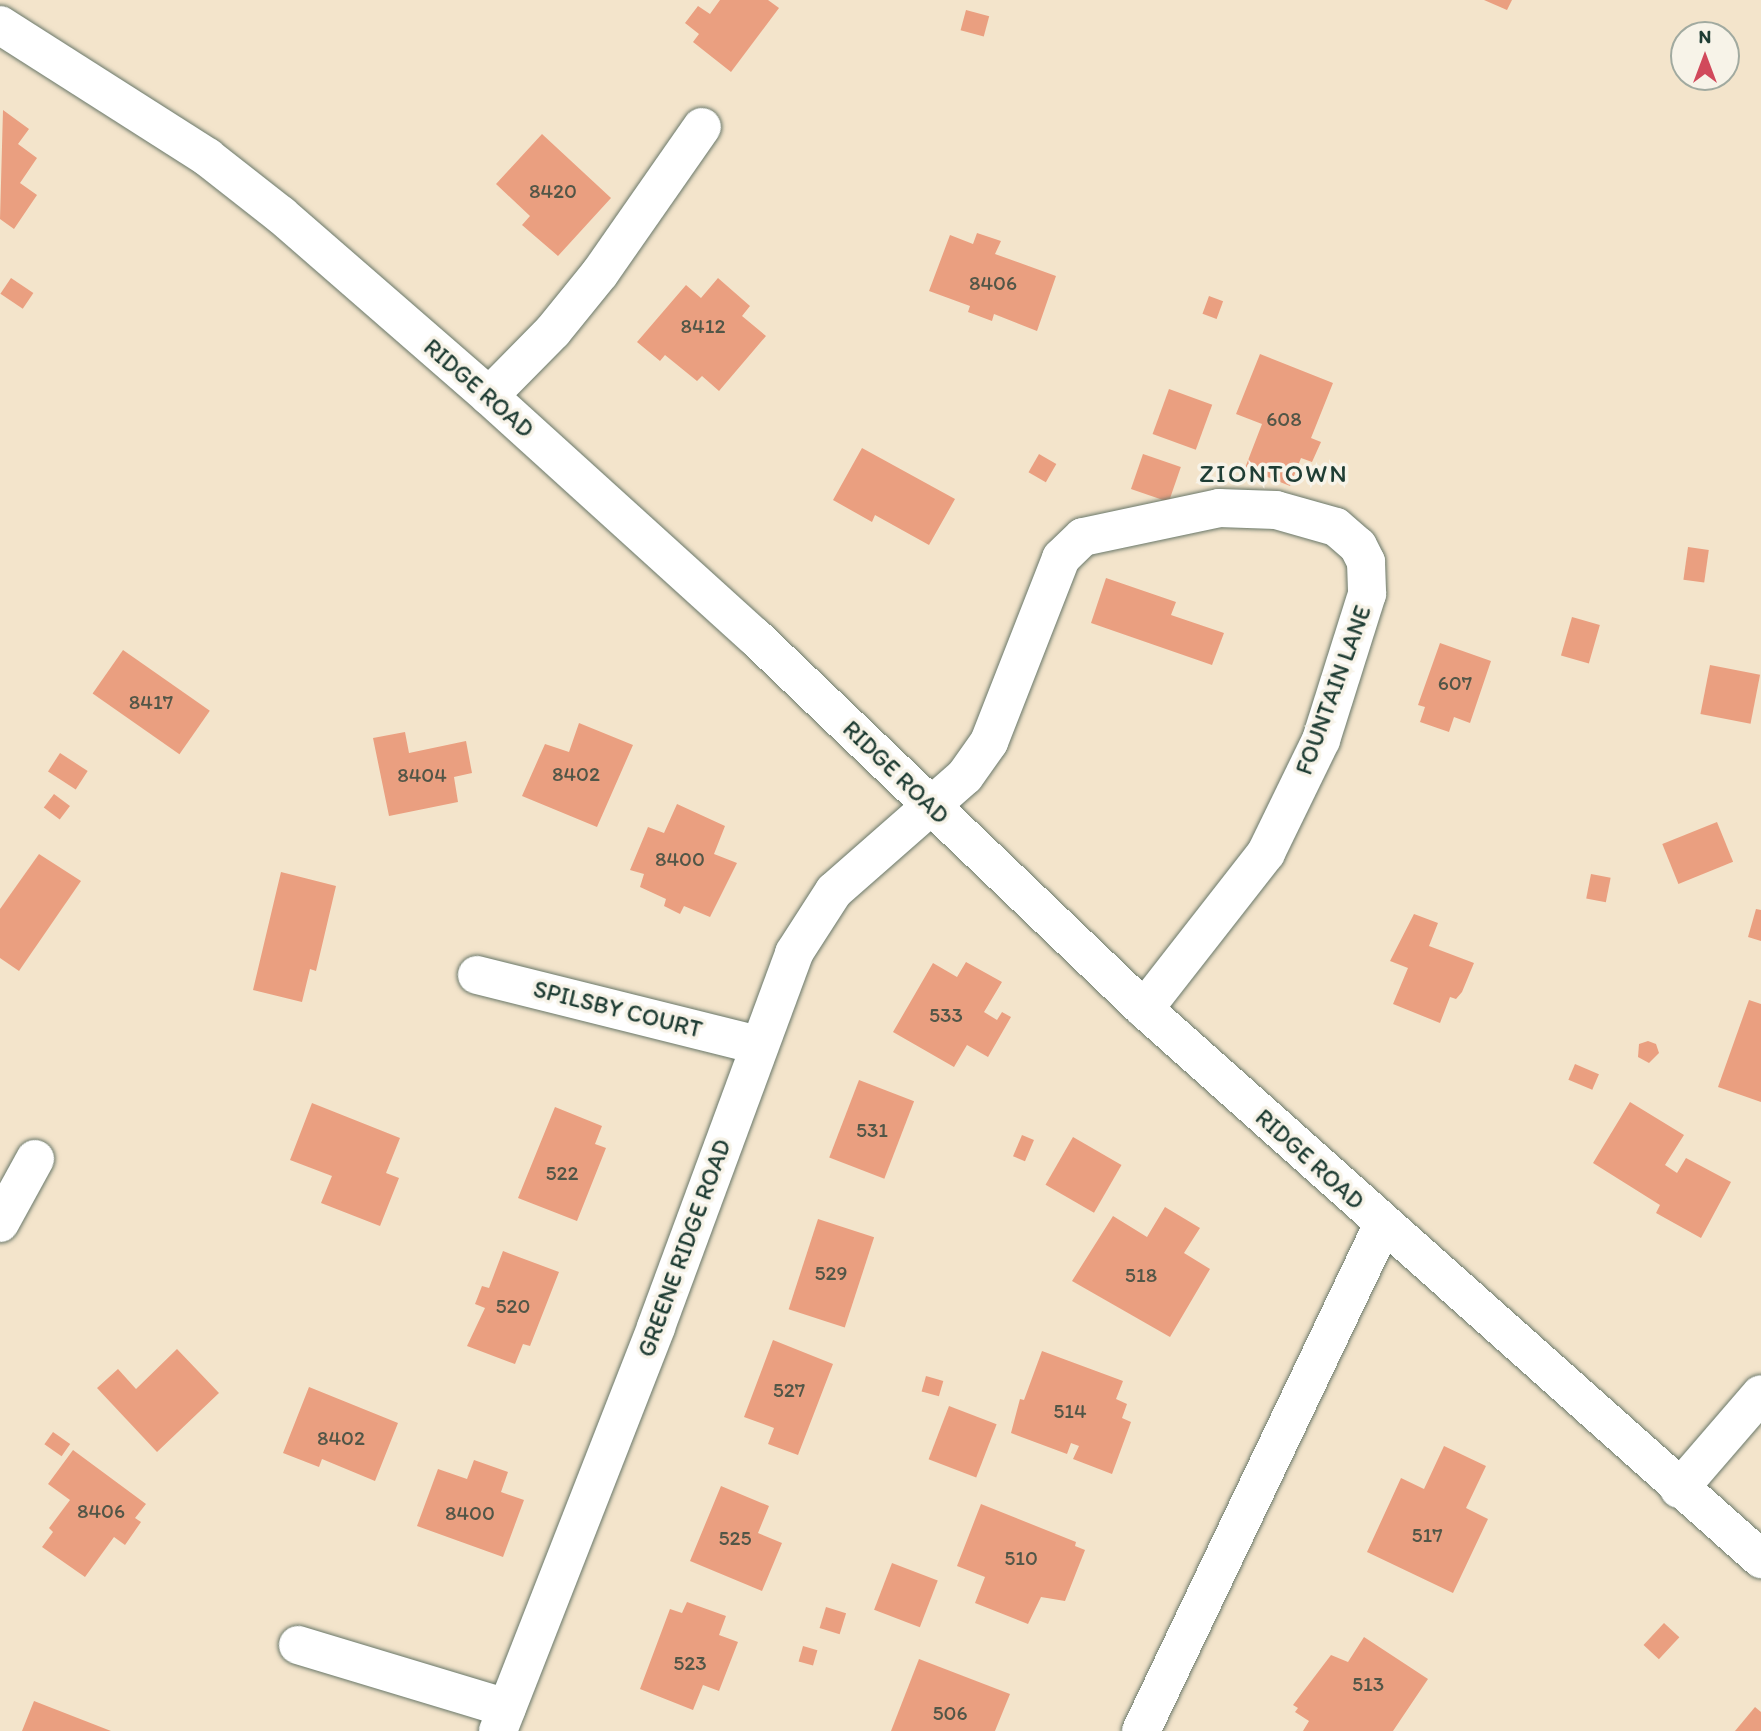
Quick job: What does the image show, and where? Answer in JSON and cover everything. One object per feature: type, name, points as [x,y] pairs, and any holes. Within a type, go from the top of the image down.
[{"type":"street","name":"RIDGE ROAD","points":[[0,25],[206,157],[281,215],[489,396],[931,805],[1144,1010],[1679,1489],[1761,1559]]},
{"type":"street","points":[[489,396],[553,331],[600,273],[702,127]]},
{"type":"street","name":"FOUNTAIN LANE","points":[[931,805],[965,776],[989,742],[1061,558],[1083,537],[1219,508],[1276,510],[1336,527],[1357,546],[1366,562],[1363,615],[1321,740],[1266,853],[1144,1010]]},
{"type":"street","name":"GREENE RIDGE ROAD","points":[[503,1720],[656,1327],[794,953],[814,918],[858,867],[931,805]]},
{"type":"street","name":"SPILSBY COURT","points":[[477,975],[758,1045]]},
{"type":"street","points":[[0,1223],[35,1159]]},
{"type":"street","points":[[1141,1731],[1382,1224]]},
{"type":"street","points":[[1679,1489],[1761,1394]]},
{"type":"street","points":[[298,1645],[503,1720]]},
{"type":"building","points":[[720,0],[768,0],[779,8],[731,72],[693,42],[699,34],[685,23],[698,6],[710,14]]},
{"type":"building","points":[[1484,0],[1512,0],[1507,10]]},
{"type":"building","points":[[966,10],[989,16],[984,36],[961,30]]},
{"type":"building","points":[[3,110],[29,129],[18,144],[37,158],[20,183],[37,195],[14,229],[0,219]]},
{"type":"building","points":[[542,134],[611,198],[558,256],[522,225],[530,216],[496,184]]},
{"type":"building","points":[[977,233],[1001,241],[995,254],[1056,276],[1037,331],[994,314],[992,321],[968,312],[970,306],[929,291],[950,235],[973,244]]},
{"type":"building","points":[[11,278],[33,293],[23,309],[0,294]]},
{"type":"building","points":[[718,278],[750,306],[742,316],[766,336],[719,391],[702,376],[697,381],[665,355],[660,361],[637,342],[686,285],[701,298]]},
{"type":"building","points":[[1209,296],[1223,301],[1217,319],[1203,314]]},
{"type":"building","points":[[1260,354],[1333,383],[1311,438],[1321,442],[1312,462],[1301,458],[1290,486],[1245,468],[1262,424],[1236,414]]},
{"type":"building","points":[[1169,389],[1212,405],[1196,450],[1153,434]]},
{"type":"building","points":[[862,448],[955,499],[929,545],[875,515],[872,522],[833,500]]},
{"type":"building","points":[[1039,454],[1056,464],[1046,482],[1028,472]]},
{"type":"building","points":[[1143,454],[1181,467],[1169,502],[1131,489]]},
{"type":"building","points":[[1688,547],[1709,550],[1704,583],[1683,580]]},
{"type":"building","points":[[1106,578],[1176,602],[1171,615],[1224,633],[1212,665],[1091,623]]},
{"type":"building","points":[[1572,617],[1600,625],[1589,663],[1561,655]]},
{"type":"building","points":[[1440,643],[1491,661],[1470,723],[1454,717],[1449,732],[1420,722],[1425,707],[1418,705]]},
{"type":"building","points":[[123,650],[210,711],[179,754],[93,693]]},
{"type":"building","points":[[1710,665],[1760,675],[1751,724],[1700,714]]},
{"type":"building","points":[[579,723],[633,745],[597,827],[522,796],[545,744],[569,752]]},
{"type":"building","points":[[405,732],[409,753],[466,741],[472,773],[454,777],[458,802],[389,816],[373,738]]},
{"type":"building","points":[[60,753],[88,771],[76,789],[48,771]]},
{"type":"building","points":[[54,794],[70,806],[60,820],[44,808]]},
{"type":"building","points":[[677,804],[725,826],[714,854],[737,863],[710,917],[684,906],[680,914],[664,906],[666,899],[640,887],[644,874],[630,870],[648,827],[664,833]]},
{"type":"building","points":[[1717,822],[1733,862],[1678,884],[1662,844]]},
{"type":"building","points":[[39,854],[81,881],[19,971],[0,958],[0,909]]},
{"type":"building","points":[[281,872],[336,886],[316,971],[310,969],[302,1002],[253,990]]},
{"type":"building","points":[[1591,874],[1611,878],[1606,902],[1586,899]]},
{"type":"building","points":[[1756,909],[1761,910],[1761,941],[1748,937]]},
{"type":"building","points":[[1414,914],[1438,923],[1429,946],[1474,963],[1462,992],[1456,999],[1450,997],[1440,1023],[1393,1004],[1408,968],[1390,961]]},
{"type":"building","points":[[966,962],[1002,982],[984,1012],[997,1020],[1002,1012],[1011,1017],[988,1057],[967,1045],[954,1067],[893,1032],[933,963],[957,977]]},
{"type":"building","points":[[1749,1000],[1761,1004],[1761,1102],[1718,1087]]},
{"type":"building","points":[[1648,1041],[1656,1044],[1659,1053],[1649,1063],[1638,1057],[1639,1044]]},
{"type":"building","points":[[1575,1064],[1599,1074],[1592,1090],[1568,1080]]},
{"type":"building","points":[[859,1080],[914,1101],[884,1179],[829,1157]]},
{"type":"building","points":[[1630,1102],[1684,1135],[1665,1165],[1677,1173],[1686,1158],[1731,1182],[1701,1238],[1656,1213],[1660,1205],[1593,1163]]},
{"type":"building","points":[[312,1103],[400,1138],[386,1173],[399,1178],[380,1226],[321,1203],[332,1176],[290,1160]]},
{"type":"building","points":[[555,1107],[602,1126],[595,1144],[606,1148],[577,1221],[518,1198]]},
{"type":"building","points":[[1022,1135],[1034,1140],[1025,1161],[1013,1156]]},
{"type":"building","points":[[1073,1137],[1121,1165],[1094,1213],[1046,1185]]},
{"type":"building","points":[[1165,1207],[1200,1228],[1184,1253],[1210,1269],[1170,1337],[1072,1281],[1113,1216],[1147,1237]]},
{"type":"building","points":[[818,1219],[874,1237],[845,1328],[789,1309]]},
{"type":"building","points":[[503,1251],[559,1272],[530,1346],[523,1344],[515,1364],[467,1346],[485,1308],[475,1304],[482,1286],[489,1288]]},
{"type":"building","points":[[773,1340],[833,1364],[798,1455],[768,1444],[774,1428],[744,1417]]},
{"type":"building","points":[[177,1349],[219,1393],[157,1452],[97,1388],[118,1369],[136,1389]]},
{"type":"building","points":[[1042,1351],[1123,1381],[1116,1399],[1127,1404],[1122,1418],[1131,1422],[1112,1474],[1073,1459],[1079,1446],[1071,1443],[1067,1454],[1011,1433],[1020,1399],[1024,1400]]},
{"type":"building","points":[[926,1376],[943,1381],[939,1396],[922,1391]]},
{"type":"building","points":[[309,1387],[398,1423],[375,1481],[322,1459],[319,1467],[283,1453]]},
{"type":"building","points":[[949,1406],[997,1424],[976,1477],[929,1459]]},
{"type":"building","points":[[53,1432],[70,1444],[62,1456],[44,1444]]},
{"type":"building","points":[[1444,1446],[1486,1466],[1466,1508],[1488,1519],[1453,1593],[1367,1552],[1401,1478],[1424,1489]]},
{"type":"building","points":[[73,1450],[146,1504],[135,1518],[141,1522],[125,1545],[114,1537],[85,1577],[42,1547],[53,1532],[49,1528],[70,1500],[48,1484]]},
{"type":"building","points":[[474,1460],[508,1472],[501,1492],[524,1500],[503,1557],[417,1526],[438,1469],[467,1479]]},
{"type":"building","points":[[721,1486],[769,1506],[758,1533],[782,1543],[762,1591],[690,1561]]},
{"type":"building","points":[[981,1504],[1076,1542],[1075,1546],[1085,1550],[1065,1601],[1041,1597],[1028,1624],[975,1603],[985,1577],[957,1566]]},
{"type":"building","points":[[892,1563],[938,1581],[920,1627],[874,1610]]},
{"type":"building","points":[[687,1602],[726,1616],[719,1635],[738,1642],[719,1691],[703,1685],[693,1710],[640,1689],[670,1609],[682,1613]]},
{"type":"building","points":[[826,1607],[846,1613],[840,1634],[820,1628]]},
{"type":"building","points":[[1664,1623],[1679,1637],[1659,1659],[1644,1645]]},
{"type":"building","points":[[1364,1637],[1428,1679],[1393,1731],[1303,1731],[1309,1721],[1295,1712],[1298,1708],[1293,1705],[1331,1655],[1348,1662]]},
{"type":"building","points":[[803,1646],[817,1650],[813,1666],[799,1661]]},
{"type":"building","points":[[919,1659],[1010,1694],[995,1731],[891,1731]]},
{"type":"building","points":[[34,1701],[111,1731],[22,1731]]},
{"type":"building","points":[[1755,1707],[1761,1712],[1761,1731],[1735,1731]]},
{"type":"district","name":"ZIONTOWN","points":[[1274,474]]}]
